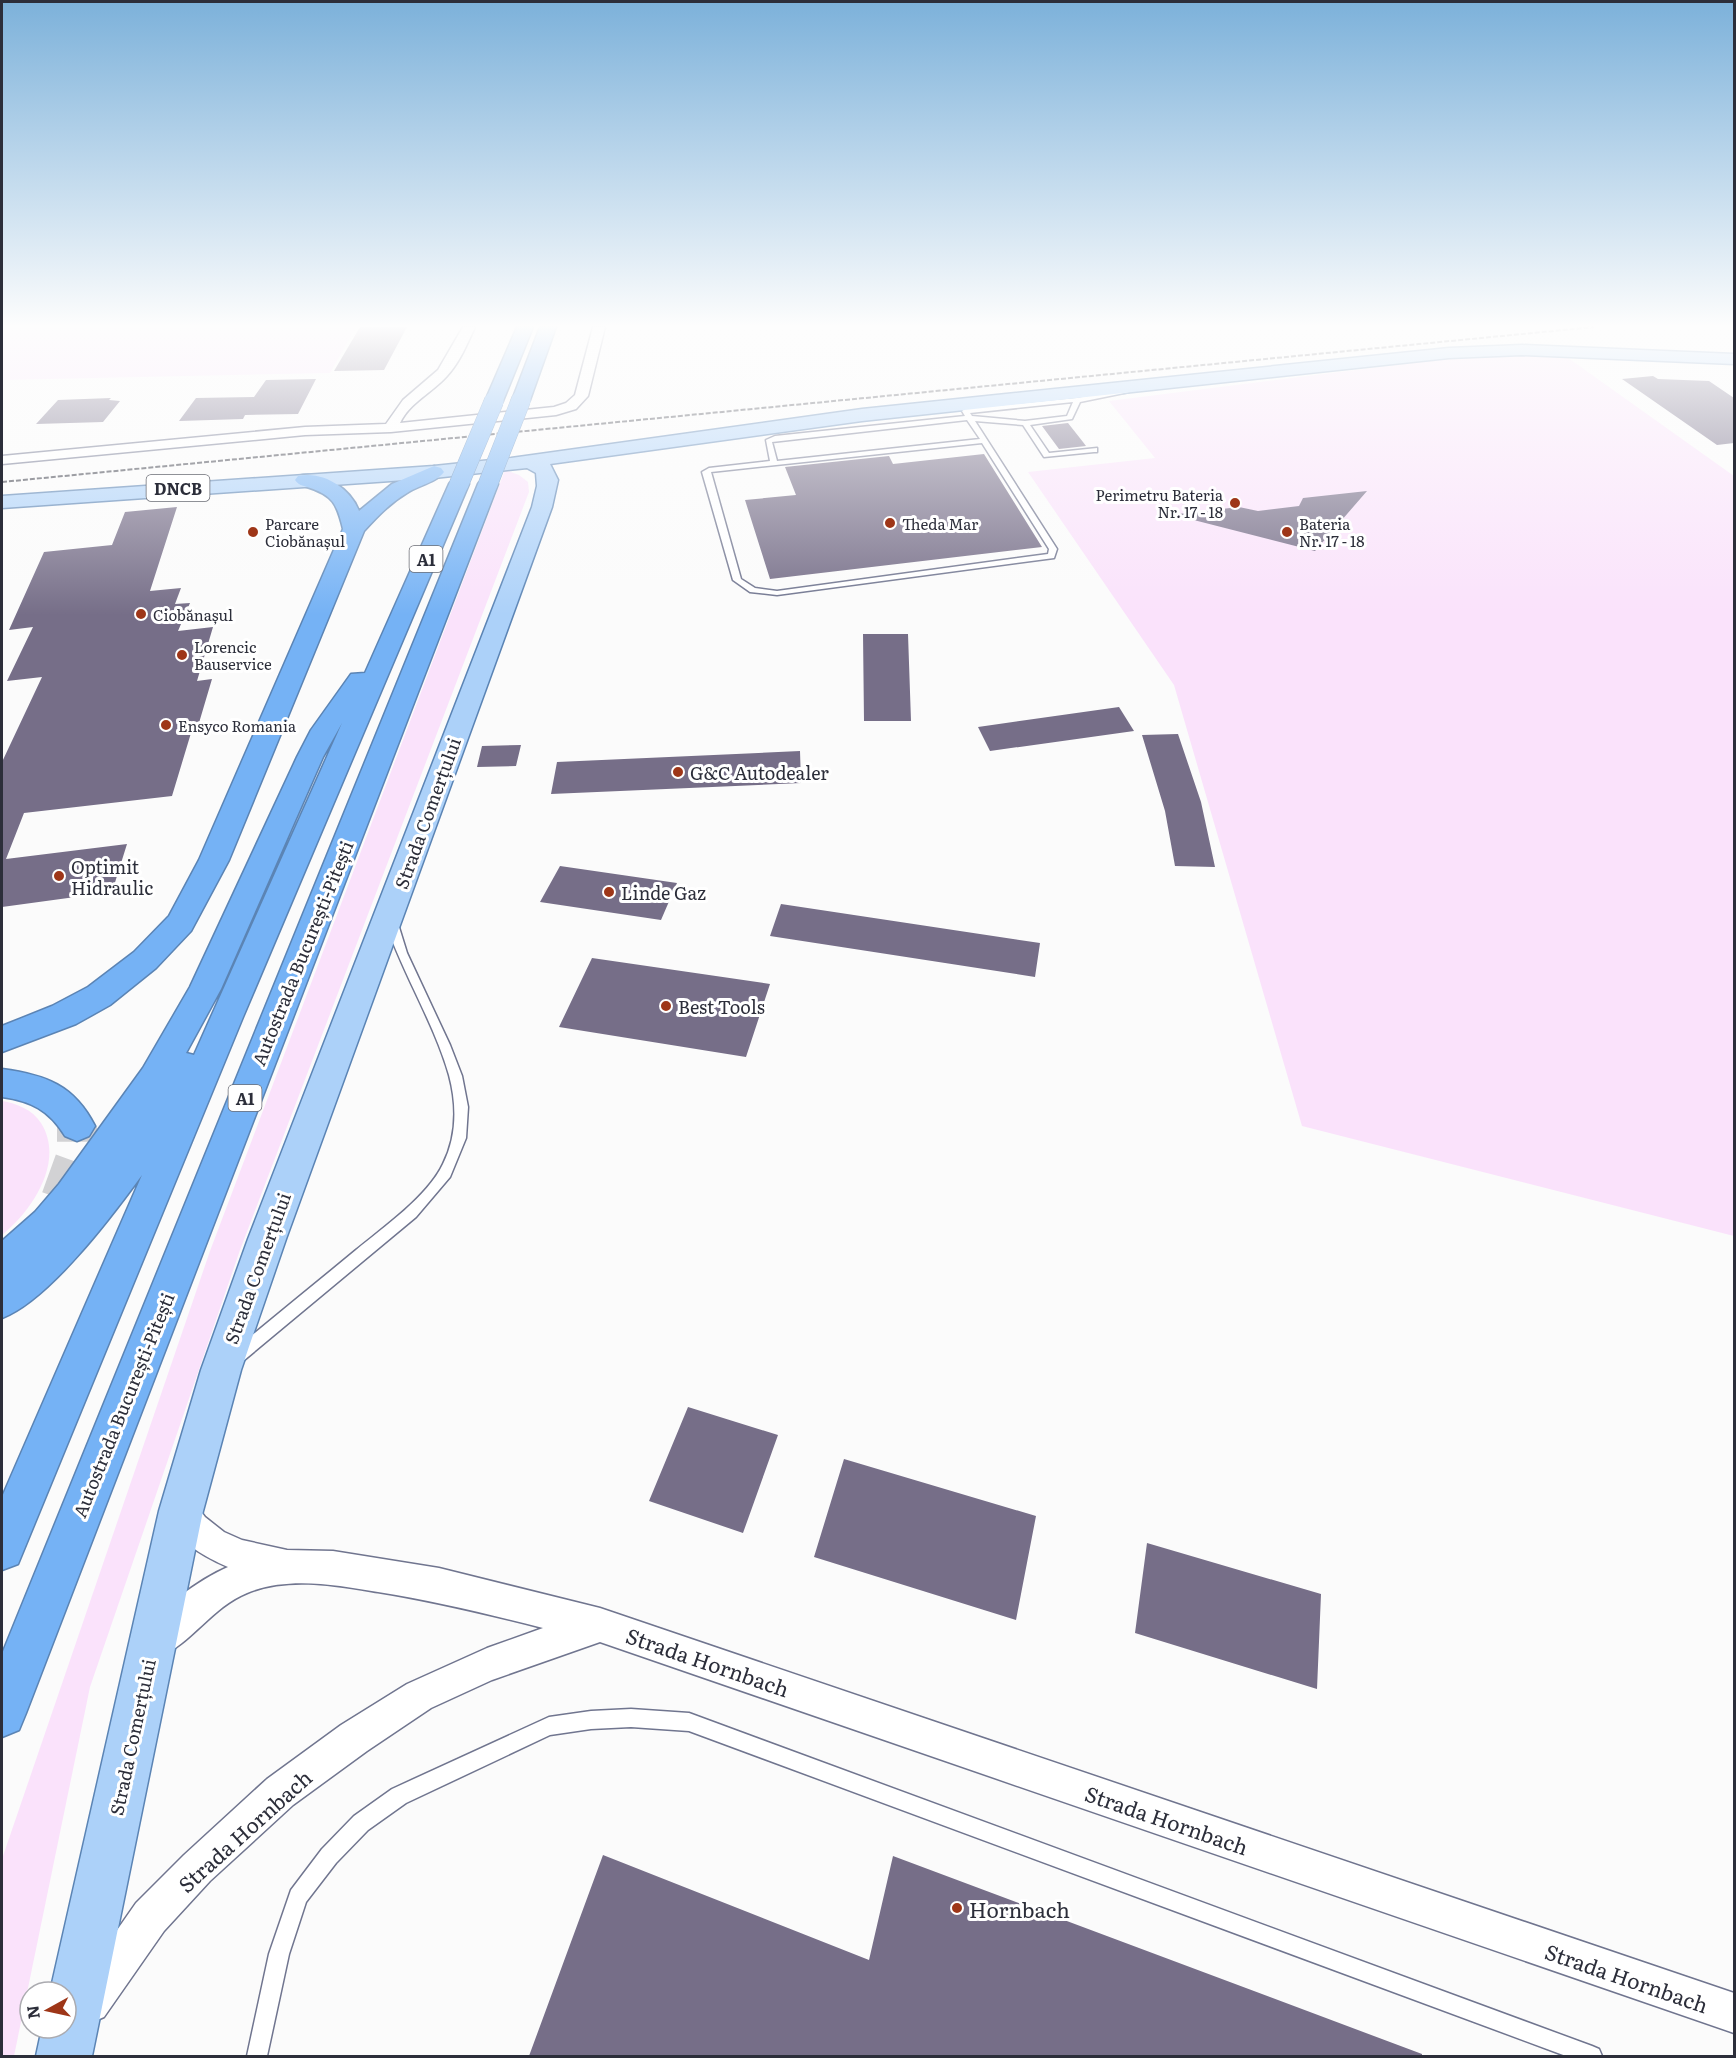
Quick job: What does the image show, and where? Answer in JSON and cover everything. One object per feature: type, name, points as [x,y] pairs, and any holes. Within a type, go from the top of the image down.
[{"type":"highway","name":"Autostrada București-Pitești","points":[[2,1713],[473,484],[488,423]]},
{"type":"highway","name":"Autostrada București-Pitești","points":[[2,1548],[218,1039],[394,634],[508,423]]},
{"type":"highway","points":[[2,1039],[64,1015],[99,996],[145,960],[180,923],[214,860],[354,529],[389,493],[434,472]]},
{"type":"highway","points":[[305,480],[340,493],[349,508],[354,529]]},
{"type":"highway","points":[[2,1264],[48,1224],[72,1195],[155,1078],[205,989],[319,739],[394,634]]},
{"type":"highway","points":[[2,1314],[99,1205],[160,1115],[180,1078],[315,783],[357,722]]},
{"type":"highway","points":[[2,1083],[27,1086],[47,1093],[61,1103],[71,1114],[77,1126]]},
{"type":"main road","name":"DNCB","points":[[2,492],[484,450],[717,423]]},
{"type":"main road","name":"DNCB","points":[[2,502],[434,472],[531,462],[806,423]]},
{"type":"main road","points":[[542,507],[556,489],[577,472],[608,458],[642,447]]},
{"type":"main road","points":[[531,462],[545,468],[547,475],[542,507]]},
{"type":"main road","name":"Strada Comerțului","points":[[66,2045],[181,1511],[220,1370],[542,507]]},
{"type":"street","points":[[391,428],[393,423]]},
{"type":"street","points":[[2,460],[305,431],[391,428],[446,423]]},
{"type":"street","name":"Strada Hornbach","points":[[181,1511],[194,1528],[213,1544],[242,1556],[287,1567],[333,1568],[439,1585],[600,1625],[1734,2013]]},
{"type":"street","name":"Strada Hornbach","points":[[152,1647],[184,1615],[214,1593],[248,1576],[287,1567]]},
{"type":"street","name":"Strada Hornbach","points":[[66,2045],[150,1917],[197,1868],[280,1792],[354,1738],[419,1696],[487,1665],[600,1625]]},
{"type":"lane","points":[[944,423],[901,438],[774,462],[713,469],[706,472],[737,580],[753,590],[777,592],[1051,556],[1053,549],[972,423]]},
{"type":"lane","points":[[1024,423],[1047,455],[1094,450]]},
{"type":"lane","points":[[774,462],[768,441],[770,440],[901,438],[984,441]]},
{"type":"lane","points":[[220,1370],[411,1214],[432,1191],[449,1166],[459,1143],[463,1112],[458,1084],[395,937],[389,914]]},
{"type":"lane","points":[[257,2056],[279,1954],[298,1897],[329,1856],[361,1823],[399,1796],[549,1726],[591,1720],[631,1718],[689,1722],[1592,2056]]},
{"type":"shaded area","points":[[1127,423],[1660,423],[1734,476],[1734,1236],[1302,1126],[1174,685],[1028,472],[1155,458]]},
{"type":"shaded area","points":[[505,470],[519,475],[528,482],[529,492],[240,1250],[90,1687],[30,1980],[18,1980],[18,2037],[14,2056],[2,2056],[2,1859],[210,1251]]},
{"type":"shaded area","points":[[2,1101],[24,1108],[38,1118],[47,1138],[49,1153],[47,1169],[34,1199],[14,1225],[2,1235]]},
{"type":"building","points":[[1068,423],[1086,446],[1059,449],[1042,426]]},
{"type":"building","points":[[1685,423],[1734,423],[1734,443],[1717,445]]},
{"type":"building","name":"Theda Mar","points":[[984,454],[1042,547],[770,579],[745,500],[796,495],[785,467],[889,456],[893,464]]},
{"type":"building","name":"Bateria Nr. 17 - 18","points":[[1367,491],[1315,551],[1178,516],[1178,514],[1239,507],[1258,511],[1299,506],[1303,498]]},
{"type":"building","points":[[177,507],[150,591],[181,588],[175,604],[190,603],[178,631],[213,627],[197,681],[212,679],[196,733],[191,733],[172,796],[24,813],[6,859],[127,844],[112,892],[2,907],[2,762],[42,677],[7,681],[33,627],[9,630],[44,552],[112,545],[125,512]]},
{"type":"building","points":[[863,634],[908,634],[911,721],[864,721]]},
{"type":"building","points":[[1119,707],[1134,731],[990,751],[978,727]]},
{"type":"building","points":[[1178,734],[1201,802],[1215,867],[1175,866],[1165,811],[1142,735]]},
{"type":"building","points":[[521,745],[516,766],[477,767],[482,746]]},
{"type":"building","name":"G&C Autodealer","points":[[800,751],[801,783],[551,794],[557,762]]},
{"type":"building","name":"Linde Gaz","points":[[560,866],[677,883],[661,920],[540,902]]},
{"type":"building","points":[[781,904],[1040,943],[1035,977],[770,936]]},
{"type":"building","name":"Best Tools","points":[[592,958],[770,984],[746,1057],[559,1027]]},
{"type":"building","points":[[688,1407],[778,1435],[743,1533],[649,1501]]},
{"type":"building","points":[[844,1459],[1036,1516],[1016,1620],[814,1557]]},
{"type":"building","points":[[1147,1543],[1321,1594],[1317,1689],[1135,1633]]},
{"type":"building","points":[[603,1855],[869,1960],[893,1856],[1422,2054],[1422,2056],[529,2056]]},
{"type":"tunnel","points":[[61,1199],[77,1155],[77,1126]]},
{"type":"railway","points":[[2,482],[608,423]]},
{"type":"place","name":"Perimetru Bateria Nr. 17 - 18","points":[[1235,503]]},
{"type":"place","name":"Theda Mar","points":[[890,523]]},
{"type":"place","name":"Parcare Ciobănașul","points":[[253,532]]},
{"type":"place","name":"Bateria Nr. 17 - 18","points":[[1287,532]]},
{"type":"place","name":"Ciobănașul","points":[[141,614]]},
{"type":"place","name":"Lorencic Bauservice","points":[[182,655]]},
{"type":"place","name":"Ensyco Romania","points":[[166,725]]},
{"type":"place","name":"G&C Autodealer","points":[[678,772]]},
{"type":"place","name":"Optimit Hidraulic","points":[[59,876]]},
{"type":"place","name":"Linde Gaz","points":[[609,892]]},
{"type":"place","name":"Best Tools","points":[[666,1006]]},
{"type":"place","name":"Hornbach","points":[[957,1908]]}]
